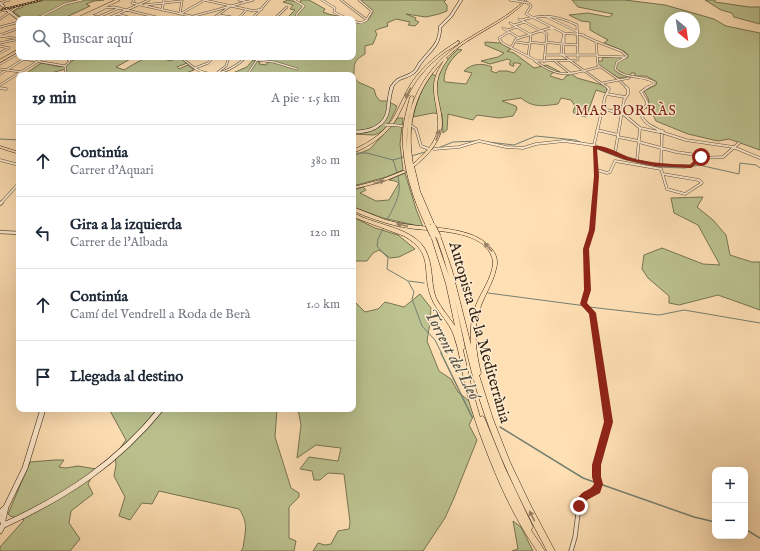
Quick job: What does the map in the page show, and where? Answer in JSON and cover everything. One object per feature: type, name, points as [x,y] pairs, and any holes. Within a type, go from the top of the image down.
[{"type":"highway","name":"Autopista de la Mediterrània","points":[[524,0],[511,15],[461,44],[441,60],[426,79],[413,106],[408,133],[410,163],[417,189],[452,275],[474,373],[489,418],[518,488],[550,551]]},
{"type":"highway","name":"Autopista de la Mediterrània","points":[[431,226],[414,193],[406,163],[404,138],[407,116],[415,92],[428,71],[445,53],[504,17],[524,0]]},
{"type":"highway","points":[[414,165],[430,151],[440,132],[441,121],[435,86],[444,61],[455,50],[488,29]]},
{"type":"highway","points":[[356,150],[375,139],[390,126],[413,83],[426,67],[445,51],[466,39]]},
{"type":"highway","points":[[0,148],[16,152]]},
{"type":"highway","points":[[0,151],[16,155]]},
{"type":"highway","points":[[356,187],[381,181],[404,172]]},
{"type":"highway","points":[[356,210],[374,218],[397,224],[468,235],[481,241],[491,250],[495,260],[495,270],[478,305],[474,323],[473,339],[476,362],[489,418]]},
{"type":"highway","points":[[356,216],[407,235],[417,242],[424,250],[427,258],[429,281],[433,295],[452,325],[456,335],[472,397],[491,452],[522,521],[541,551]]},
{"type":"highway","name":"Autopista de la Mediterrània","points":[[435,236],[449,284],[467,367],[481,416],[510,490],[541,551]]},
{"type":"main road","points":[[82,16],[108,6],[118,0]]},
{"type":"main road","points":[[86,16],[97,10]]},
{"type":"main road","points":[[0,62],[16,53]]},
{"type":"street","points":[[3,6],[0,3],[10,0]]},
{"type":"street","points":[[44,16],[65,4],[82,0]]},
{"type":"street","points":[[134,0],[132,2],[139,5],[182,0],[180,14]]},
{"type":"street","points":[[112,16],[149,0]]},
{"type":"street","points":[[162,10],[164,0]]},
{"type":"street","points":[[180,14],[205,0],[247,9],[258,13]]},
{"type":"street","points":[[239,0],[247,2]]},
{"type":"street","points":[[196,16],[253,0]]},
{"type":"street","points":[[255,16],[269,0]]},
{"type":"street","points":[[294,0],[304,6],[296,16]]},
{"type":"street","points":[[322,0],[335,8],[334,12],[342,16]]},
{"type":"street","points":[[341,0],[367,19]]},
{"type":"street","points":[[356,22],[361,23],[367,19],[372,11],[359,0]]},
{"type":"street","points":[[356,132],[370,130],[380,124],[388,114],[389,94],[392,86],[396,81],[416,70],[438,42],[440,37],[440,27],[451,16],[461,0]]},
{"type":"street","points":[[510,0],[528,4],[531,6],[526,14],[564,33],[584,35],[623,52],[626,57]]},
{"type":"street","points":[[144,5],[189,16]]},
{"type":"street","points":[[0,19],[19,6]]},
{"type":"street","points":[[108,6],[152,16]]},
{"type":"street","points":[[216,16],[231,6]]},
{"type":"street","points":[[90,14],[102,9],[113,7],[119,8]]},
{"type":"street","points":[[277,16],[287,7]]},
{"type":"street","points":[[102,16],[119,8]]},
{"type":"street","points":[[102,9],[112,12]]},
{"type":"street","points":[[241,16],[247,9]]},
{"type":"street","points":[[254,11],[262,9]]},
{"type":"street","points":[[0,11],[7,10],[16,17]]},
{"type":"street","points":[[90,14],[96,16]]},
{"type":"street","points":[[117,14],[124,16]]},
{"type":"street","points":[[219,14],[227,16]]},
{"type":"street","points":[[542,15],[578,34]]},
{"type":"street","points":[[522,20],[542,15],[561,18],[577,25],[578,60],[544,62],[532,59]]},
{"type":"street","points":[[519,19],[547,34],[544,62]]},
{"type":"street","points":[[514,25],[525,22]]},
{"type":"street","points":[[0,27],[16,23]]},
{"type":"street","points":[[510,23],[530,34]]},
{"type":"street","points":[[511,48],[516,42],[516,39],[561,24]]},
{"type":"street","points":[[506,30],[518,27]]},
{"type":"street","points":[[502,28],[519,38]]},
{"type":"street","points":[[0,36],[16,29]]},
{"type":"street","points":[[509,32],[499,38],[502,43],[532,59],[552,73],[567,75],[600,67]]},
{"type":"street","points":[[563,55],[564,33]]},
{"type":"street","points":[[528,57],[530,34]]},
{"type":"street","points":[[0,36],[16,39]]},
{"type":"street","points":[[0,45],[16,40]]},
{"type":"street","points":[[596,41],[598,66],[618,79],[628,89],[628,94],[625,97],[615,153]]},
{"type":"street","points":[[516,42],[578,45]]},
{"type":"street","points":[[0,45],[9,48],[0,53]]},
{"type":"street","points":[[545,55],[626,57]]},
{"type":"street","points":[[563,55],[586,70],[609,89],[605,97],[594,146],[597,170],[592,230],[586,249],[587,290],[584,304],[593,313],[608,422],[596,465],[596,477],[599,484],[596,490],[584,497],[579,506],[572,551]]},
{"type":"street","points":[[626,57],[615,64],[615,69],[619,74],[630,78]]},
{"type":"street","points":[[0,74],[22,60]]},
{"type":"street","points":[[31,60],[65,66]]},
{"type":"street","points":[[65,66],[70,61],[69,60]]},
{"type":"street","points":[[185,60],[194,68],[200,71],[208,72]]},
{"type":"street","points":[[194,68],[208,63],[210,60]]},
{"type":"street","points":[[218,72],[226,66],[228,60]]},
{"type":"street","points":[[221,72],[233,69],[240,65],[244,60]]},
{"type":"street","points":[[249,72],[258,60],[274,62],[297,69]]},
{"type":"street","points":[[0,69],[22,72],[38,61]]},
{"type":"street","points":[[555,62],[572,74]]},
{"type":"street","points":[[65,66],[66,72]]},
{"type":"street","points":[[0,86],[16,76]]},
{"type":"street","points":[[603,83],[618,79],[645,77],[654,82],[654,84],[641,92],[647,102],[647,105],[641,111],[640,115],[642,119],[649,124],[661,131],[686,140],[734,148],[760,158]]},
{"type":"street","points":[[0,86],[6,89]]},
{"type":"street","points":[[607,94],[625,97]]},
{"type":"street","points":[[602,109],[622,113],[640,128],[661,131]]},
{"type":"street","points":[[380,124],[402,126]]},
{"type":"street","points":[[412,126],[416,129],[421,146],[429,149]]},
{"type":"street","points":[[638,161],[640,128]]},
{"type":"street","points":[[597,130],[661,148],[706,156],[723,157],[739,143]]},
{"type":"street","points":[[661,131],[661,165]]},
{"type":"street","points":[[434,149],[459,147],[479,141],[506,147],[523,148],[536,144],[564,141],[594,146],[638,161],[661,165],[691,166],[698,159],[706,156]]},
{"type":"street","points":[[0,160],[16,164]]},
{"type":"street","points":[[597,170],[607,173],[610,172],[615,162],[620,161],[661,169],[667,189],[685,194],[702,184],[699,180],[663,174]]},
{"type":"street","points":[[0,204],[16,186]]},
{"type":"street","points":[[0,232],[16,233]]},
{"type":"street","points":[[0,531],[6,507],[25,468],[42,412]]},
{"type":"street","points":[[2,521],[32,513],[76,488],[115,460],[151,423],[159,412]]},
{"type":"street","points":[[0,513],[6,507]]},
{"type":"green space","points":[[43,0],[104,0],[86,4],[90,6],[68,16],[19,16],[13,11],[23,7],[22,5]]},
{"type":"green space","points":[[288,0],[300,3],[301,0],[309,0],[325,9],[323,12],[337,16],[289,16],[295,10],[290,9],[293,5],[283,2]]},
{"type":"green space","points":[[360,0],[446,0],[444,2],[447,5],[447,11],[426,17],[406,14],[416,18],[415,20],[419,22],[415,26],[408,25],[410,22],[396,19],[387,23],[388,26],[375,31],[377,34],[373,44],[365,46],[365,54],[356,61],[354,72],[235,72],[247,67],[253,60],[260,62],[259,64],[266,65],[269,60],[356,60],[356,22],[360,23],[368,20],[373,11]]},
{"type":"green space","points":[[572,0],[625,0],[665,5],[690,12],[664,12],[664,48],[700,48],[700,15],[714,19],[726,26],[760,33],[760,150],[729,139],[718,141],[688,134],[656,121],[652,113],[653,111],[646,108],[649,102],[644,91],[656,85],[657,82],[646,76],[635,76],[635,73],[631,73],[630,77],[619,78],[599,66],[598,61],[602,61],[603,57],[627,58],[629,56],[624,51],[604,43],[608,40],[590,30],[590,22],[581,21],[569,15],[588,13],[609,17],[613,14],[578,7]]},
{"type":"green space","points":[[705,0],[715,0],[715,2],[749,7],[760,7],[760,24],[734,17],[732,13],[721,10]]},
{"type":"green space","points":[[485,42],[500,43],[511,49],[507,51],[514,53],[534,68],[547,65],[560,72],[552,73],[550,76],[563,80],[566,76],[572,74],[577,78],[606,86],[606,93],[596,90],[586,117],[573,112],[575,106],[571,100],[561,98],[558,104],[538,106],[521,98],[502,101],[516,106],[517,109],[513,116],[499,118],[477,115],[473,120],[448,114],[447,130],[443,133],[442,114],[433,113],[413,117],[420,94],[428,79],[432,74],[438,77],[445,62],[458,49],[462,50],[452,59],[445,72],[444,81],[446,82],[466,84],[472,73],[464,71],[470,66],[478,64],[492,67],[491,71],[496,73],[499,71],[507,71],[514,73],[521,64],[513,63],[514,66],[512,66],[509,64],[511,61],[508,59],[490,64],[481,61],[498,57],[504,53],[485,45]]},
{"type":"green space","points":[[74,60],[129,60],[116,67],[124,70],[143,60],[183,60],[187,63],[177,67],[179,69],[188,65],[194,70],[189,72],[66,72],[66,69],[54,72],[28,72],[41,63],[60,67]]},
{"type":"green space","points":[[356,80],[358,82],[374,89],[376,96],[380,101],[387,101],[397,106],[385,128],[381,132],[372,135],[356,134]]},
{"type":"green space","points":[[398,118],[403,118],[400,144],[403,170],[386,177],[356,185],[356,155],[370,149]]},
{"type":"green space","points":[[405,173],[423,227],[383,218],[356,208],[356,189],[363,187],[366,190],[360,193],[376,201],[389,200],[399,183],[389,180]]},
{"type":"green space","points":[[703,197],[697,207],[713,220],[726,235],[730,255],[752,262],[760,262],[760,310],[718,295],[679,305],[669,303],[669,296],[648,278],[642,269],[644,255],[662,248],[703,264],[720,265],[698,225],[674,213],[671,198]]},
{"type":"green space","points":[[356,218],[375,228],[398,235],[415,249],[399,257],[390,258],[379,250],[373,253],[367,261],[356,261]]},
{"type":"green space","points":[[420,294],[431,308],[427,341],[439,371],[451,379],[458,392],[469,401],[474,415],[469,425],[477,440],[445,518],[423,551],[313,551],[318,543],[325,545],[331,544],[338,531],[349,529],[350,522],[344,474],[328,473],[320,480],[314,480],[312,471],[300,469],[309,457],[338,461],[341,448],[316,445],[297,458],[301,425],[299,412],[356,412],[356,303],[365,312],[378,309],[385,302],[404,307]]},
{"type":"green space","points":[[111,412],[277,412],[275,437],[291,488],[299,493],[299,497],[289,507],[289,538],[296,541],[294,551],[241,551],[243,548],[246,528],[244,519],[239,509],[159,491],[152,504],[142,503],[130,520],[119,516],[125,497],[114,476],[116,465],[115,455],[126,440]]},
{"type":"green space","points":[[64,460],[59,467],[66,468],[78,466],[96,469],[88,484],[93,494],[71,511],[69,523],[80,539],[70,551],[0,551],[0,547],[24,520],[8,514],[30,462]]},
{"type":"green space","points":[[513,521],[521,527],[533,551],[512,551],[518,549]]},
{"type":"waterway","points":[[488,142],[514,145],[536,136],[575,140],[583,143]]},
{"type":"waterway","points":[[0,139],[16,140]]},
{"type":"waterway","points":[[438,148],[453,142],[477,141]]},
{"type":"waterway","points":[[597,149],[623,159],[656,167],[685,168],[699,165],[739,174],[740,163],[756,165],[760,168]]},
{"type":"waterway","points":[[411,156],[425,152]]},
{"type":"waterway","points":[[356,153],[367,153],[393,160]]},
{"type":"waterway","points":[[393,160],[404,157]]},
{"type":"waterway","name":"Torrent del Lleó","points":[[387,220],[398,197],[399,191],[398,178],[393,160]]},
{"type":"waterway","name":"Torrent del Lleó","points":[[383,229],[378,239],[377,246],[388,258],[387,269],[408,281],[414,292],[412,299],[422,326],[435,340],[442,354]]},
{"type":"waterway","points":[[409,281],[424,283]]},
{"type":"waterway","points":[[488,293],[586,306]]},
{"type":"waterway","points":[[589,307],[659,315],[684,310],[760,323]]},
{"type":"waterway","name":"Torrent del Lleó","points":[[441,353],[472,417]]},
{"type":"waterway","name":"Torrent del Lleó","points":[[500,427],[583,478],[597,483]]},
{"type":"waterway","name":"Torrent del Lleó","points":[[600,484],[694,517],[712,521]]},
{"type":"waterway","name":"Torrent del Lleó","points":[[748,531],[760,538]]},
{"type":"railway","points":[[0,10],[42,0]]},
{"type":"district","name":"MAS BORRÀS","points":[[626,110]]},
{"type":"route","points":[[579,506],[584,497],[596,490],[599,484],[596,477],[596,465],[607,431],[608,422],[593,313],[584,304],[587,290],[586,249],[592,230],[597,170],[595,147],[600,147],[628,158],[654,165],[691,166],[701,157]]}]
